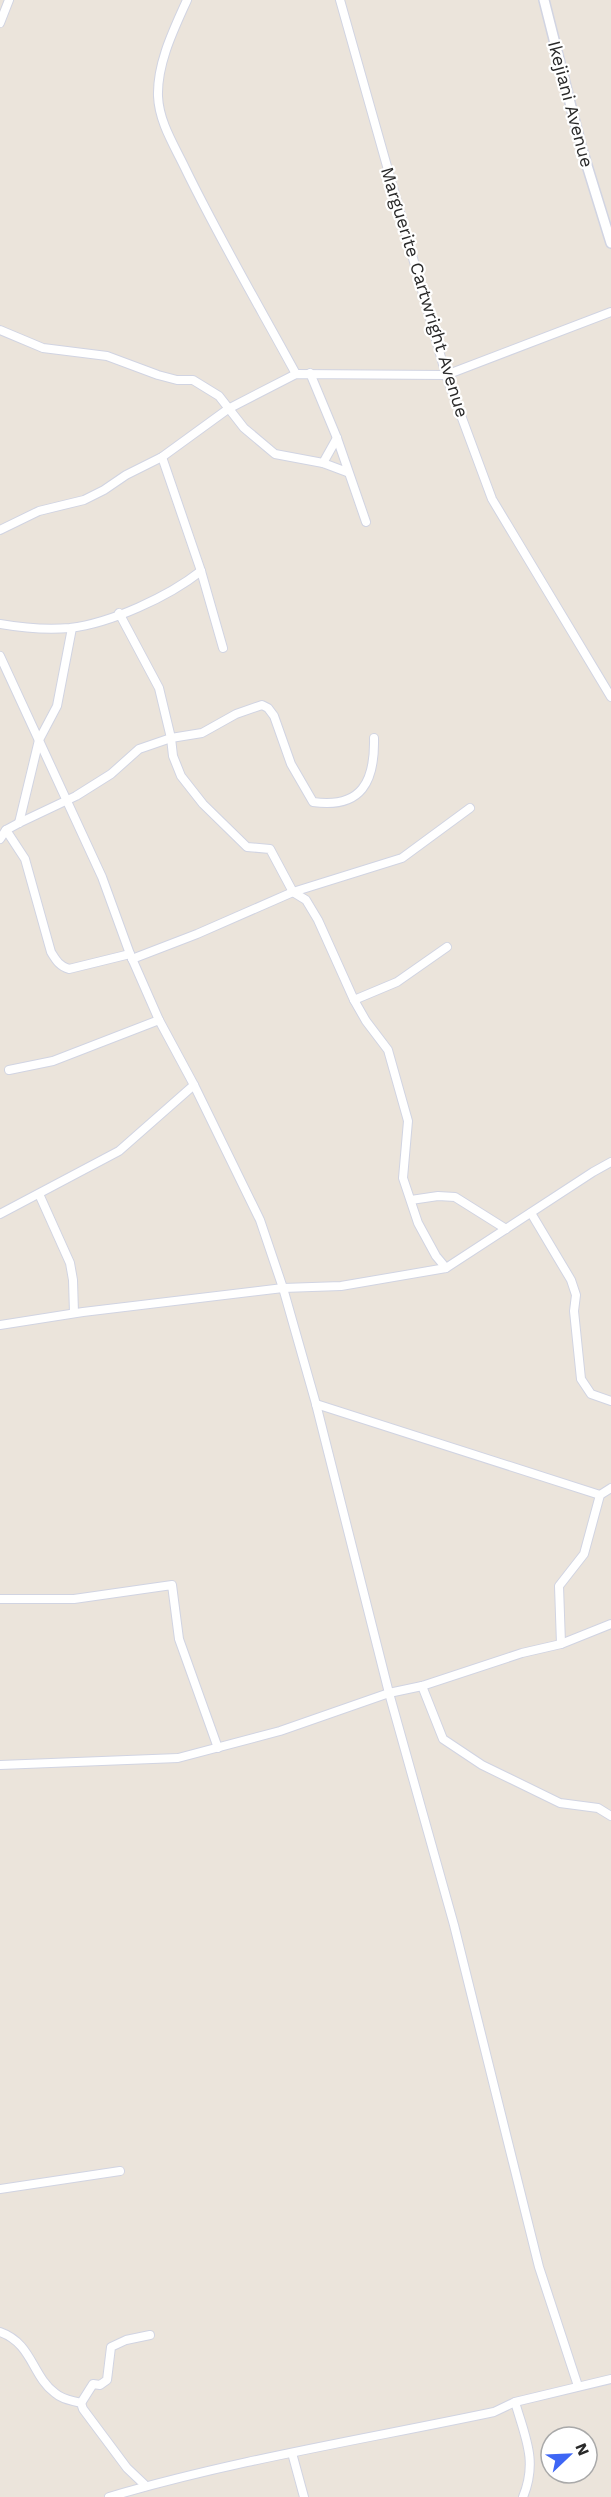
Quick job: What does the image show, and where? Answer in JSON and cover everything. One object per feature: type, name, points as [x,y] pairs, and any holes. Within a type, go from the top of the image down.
[{"type":"street","points":[[0,23],[9,0]]},
{"type":"street","points":[[187,0],[162,65],[158,93],[160,116],[200,199],[296,374]]},
{"type":"street","name":"Marguerite Cartwright Avenue","points":[[340,0],[446,375],[492,499],[611,697]]},
{"type":"street","name":"Ikejiani Avenue","points":[[544,0],[581,146],[611,243]]},
{"type":"street","points":[[0,530],[39,511],[84,500],[162,457],[228,409],[296,374],[446,375],[611,312]]},
{"type":"street","points":[[0,330],[43,348],[107,356],[158,375],[177,380],[193,380],[219,396],[244,428],[275,454],[323,463],[347,472]]},
{"type":"street","points":[[310,373],[337,438],[366,522]]},
{"type":"street","points":[[323,463],[337,438]]},
{"type":"street","points":[[162,457],[201,571],[223,648]]},
{"type":"street","points":[[0,624],[39,628],[72,628],[101,621],[164,596],[201,571]]},
{"type":"street","points":[[119,613],[159,688],[173,756],[181,776],[195,795],[247,847],[270,849],[293,892],[306,900],[318,920],[354,1000],[366,1021],[388,1050],[408,1122],[403,1178],[418,1223],[436,1256],[447,1268]]},
{"type":"street","points":[[19,823],[39,740],[57,706],[72,628]]},
{"type":"street","points":[[0,656],[102,877],[131,957],[159,1020],[194,1085],[260,1220],[283,1288],[316,1404],[389,1693],[454,1925],[539,2267],[578,2386]]},
{"type":"street","points":[[0,839],[3,830],[66,800],[111,774],[139,749],[171,738],[202,733],[237,714],[262,705],[268,708],[274,716],[284,747],[300,782],[313,802],[326,804],[347,800],[365,786],[374,770],[374,738]]},
{"type":"street","points":[[3,830],[25,859],[51,952],[57,963],[69,969],[131,957],[197,934],[293,892],[402,858],[470,808]]},
{"type":"street","points":[[354,1000],[397,982],[447,948]]},
{"type":"street","points":[[9,1070],[53,1061],[159,1020]]},
{"type":"street","points":[[0,1214],[119,1151],[194,1085]]},
{"type":"street","points":[[0,1325],[74,1313],[283,1288],[342,1286],[447,1268],[611,1162]]},
{"type":"street","points":[[39,1194],[69,1263],[73,1280],[74,1313]]},
{"type":"street","points":[[411,1200],[438,1196],[455,1197],[506,1229]]},
{"type":"street","points":[[531,1213],[571,1280],[576,1295],[574,1311],[581,1379],[591,1394],[611,1401]]},
{"type":"street","points":[[316,1404],[600,1495]]},
{"type":"street","points":[[561,1644],[559,1586],[584,1554],[600,1495],[611,1488]]},
{"type":"street","points":[[0,1599],[74,1599],[172,1585],[180,1638],[218,1748]]},
{"type":"street","points":[[0,1765],[178,1758],[280,1731],[389,1693],[422,1686],[522,1653],[561,1644],[611,1624]]},
{"type":"street","points":[[422,1686],[443,1739],[482,1765],[560,1803],[598,1808],[611,1816]]},
{"type":"street","points":[[0,2190],[120,2171]]},
{"type":"street","points":[[0,2332],[19,2344],[32,2360],[45,2383],[55,2393],[67,2400],[81,2403]]},
{"type":"street","points":[[81,2403],[93,2384],[100,2385],[107,2380],[111,2347],[126,2340],[150,2336]]},
{"type":"street","points":[[109,2497],[146,2486],[292,2453],[494,2412],[515,2402],[611,2379]]},
{"type":"street","points":[[515,2402],[530,2456],[530,2474],[523,2497]]},
{"type":"street","points":[[81,2403],[83,2409],[127,2468],[146,2486]]},
{"type":"street","points":[[292,2453],[304,2497]]}]
